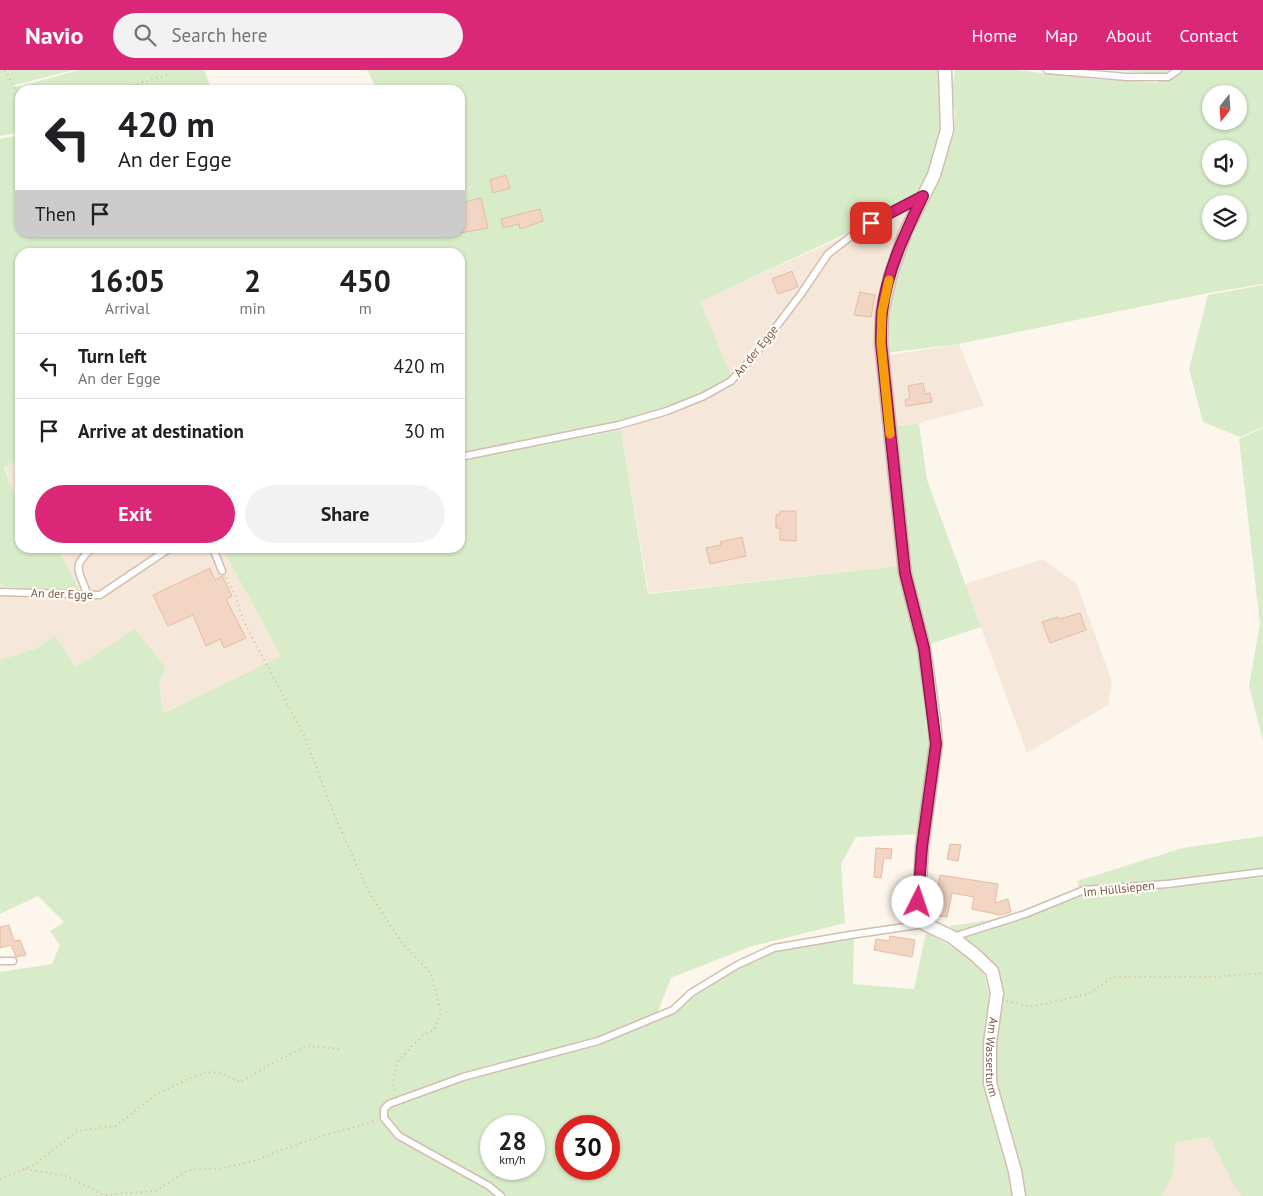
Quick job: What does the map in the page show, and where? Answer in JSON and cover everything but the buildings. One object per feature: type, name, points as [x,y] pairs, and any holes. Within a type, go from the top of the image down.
[{"type":"street","points":[[925,924],[918,902],[922,847],[936,744],[924,648],[905,573],[881,343],[882,312],[890,277],[905,233],[934,175],[947,130],[945,70]]},
{"type":"street","name":"Am Wasserturm","points":[[925,924],[952,937],[992,971],[997,993],[990,1043],[990,1083],[1015,1171],[1019,1196]]},
{"type":"lane","points":[[1047,70],[1135,77],[1168,77],[1178,70]]},
{"type":"lane","name":"An der Egge","points":[[465,456],[619,425],[667,411],[704,396],[731,381],[754,356],[801,294],[828,254],[859,230],[923,196]]},
{"type":"lane","points":[[87,553],[79,567],[87,589],[87,595]]},
{"type":"lane","name":"An der Egge","points":[[0,592],[100,595],[163,553]]},
{"type":"lane","points":[[215,553],[222,571]]},
{"type":"lane","name":"Im Hüllsiepen","points":[[952,937],[1025,914],[1084,890],[1167,884],[1263,872]]},
{"type":"lane","points":[[501,1196],[489,1186],[399,1136],[384,1118],[384,1109],[388,1104],[464,1078],[606,1038],[673,1010],[691,993],[737,965],[774,948],[925,924]]},
{"type":"lane","points":[[0,961],[12,961]]},
{"type":"path","points":[[5,70],[15,89]]},
{"type":"path","points":[[134,85],[167,75]]},
{"type":"path","points":[[222,571],[235,595],[244,622],[304,735],[336,819],[368,891],[402,943],[430,972],[441,1012],[434,1030],[423,1035],[397,1062],[393,1082],[396,1102]]},
{"type":"path","points":[[997,993],[1007,1001],[1030,1007],[1088,994],[1113,977],[1211,977],[1263,973]]},
{"type":"path","points":[[0,1178],[34,1165],[77,1131],[116,1126],[155,1095],[195,1076],[206,1072],[219,1073],[240,1082],[307,1046],[339,1048]]},
{"type":"path","points":[[25,1169],[66,1176],[104,1195],[156,1191],[188,1170],[223,1168],[258,1160],[312,1139],[384,1118]]},
{"type":"shaded area","points":[[911,206],[893,253],[879,299],[899,566],[649,593],[621,430],[679,410],[735,385],[699,302]]},
{"type":"shaded area","points":[[959,344],[984,406],[891,428],[884,356]]},
{"type":"shaded area","points":[[15,462],[15,496],[5,468]]},
{"type":"shaded area","points":[[61,553],[225,553],[281,656],[164,713],[159,686],[165,667],[76,667],[55,635],[37,648],[0,660],[0,583],[6,587],[81,592]]},
{"type":"shaded area","points":[[1043,559],[1077,584],[1112,682],[1108,705],[1027,753],[965,584]]},
{"type":"shaded area","points":[[1210,1136],[1235,1187],[1242,1196],[1162,1196],[1173,1175],[1176,1142]]},
{"type":"green space","points":[[0,70],[74,70],[11,86],[15,86],[15,133],[0,136]]},
{"type":"green space","points":[[79,70],[204,70],[210,85],[25,85]]},
{"type":"green space","points":[[367,70],[941,70],[944,129],[932,172],[917,202],[700,302],[735,385],[620,423],[465,454],[465,248],[15,248],[15,462],[4,468],[15,496],[15,553],[61,553],[81,593],[6,587],[0,583],[0,139],[15,136],[15,237],[465,237],[465,85],[374,85]]},
{"type":"green space","points":[[955,70],[1015,70],[1093,79],[1158,83],[1160,74],[1112,70],[1263,70],[1263,284],[1208,293],[959,344],[885,353],[886,315],[894,279],[908,237],[954,135],[955,115],[952,91]]},
{"type":"green space","points":[[1263,285],[1263,427],[1240,437],[1203,422],[1189,369],[1208,295]]},
{"type":"green space","points":[[919,423],[927,480],[981,627],[927,645],[910,575],[894,427]]},
{"type":"green space","points":[[1263,428],[1263,741],[1249,686],[1260,624],[1239,439]]},
{"type":"green space","points":[[621,430],[648,594],[899,566],[922,662],[930,768],[920,834],[856,837],[841,864],[845,923],[749,947],[671,978],[654,1022],[675,1012],[696,994],[749,962],[802,945],[854,936],[853,984],[914,989],[926,932],[971,958],[984,974],[989,994],[986,1043],[1014,1196],[0,1196],[0,972],[52,964],[60,945],[50,931],[64,922],[38,896],[0,914],[0,660],[37,648],[55,635],[76,667],[135,629],[165,667],[159,686],[164,713],[281,656],[225,553],[465,553],[465,459]]},
{"type":"green space","points":[[1263,836],[1263,1196],[1242,1196],[1235,1187],[1210,1137],[1176,1142],[1173,1175],[1162,1196],[1024,1196],[994,1075],[1003,993],[997,968],[949,926],[990,920],[1081,892],[1077,881],[1183,848]]},
{"type":"slow traffic","points":[[889,280],[882,312],[881,343],[890,434]]},
{"type":"route","points":[[871,223],[923,196],[905,233],[890,277],[882,312],[881,343],[905,573],[924,648],[936,744],[922,847],[918,902]]}]
